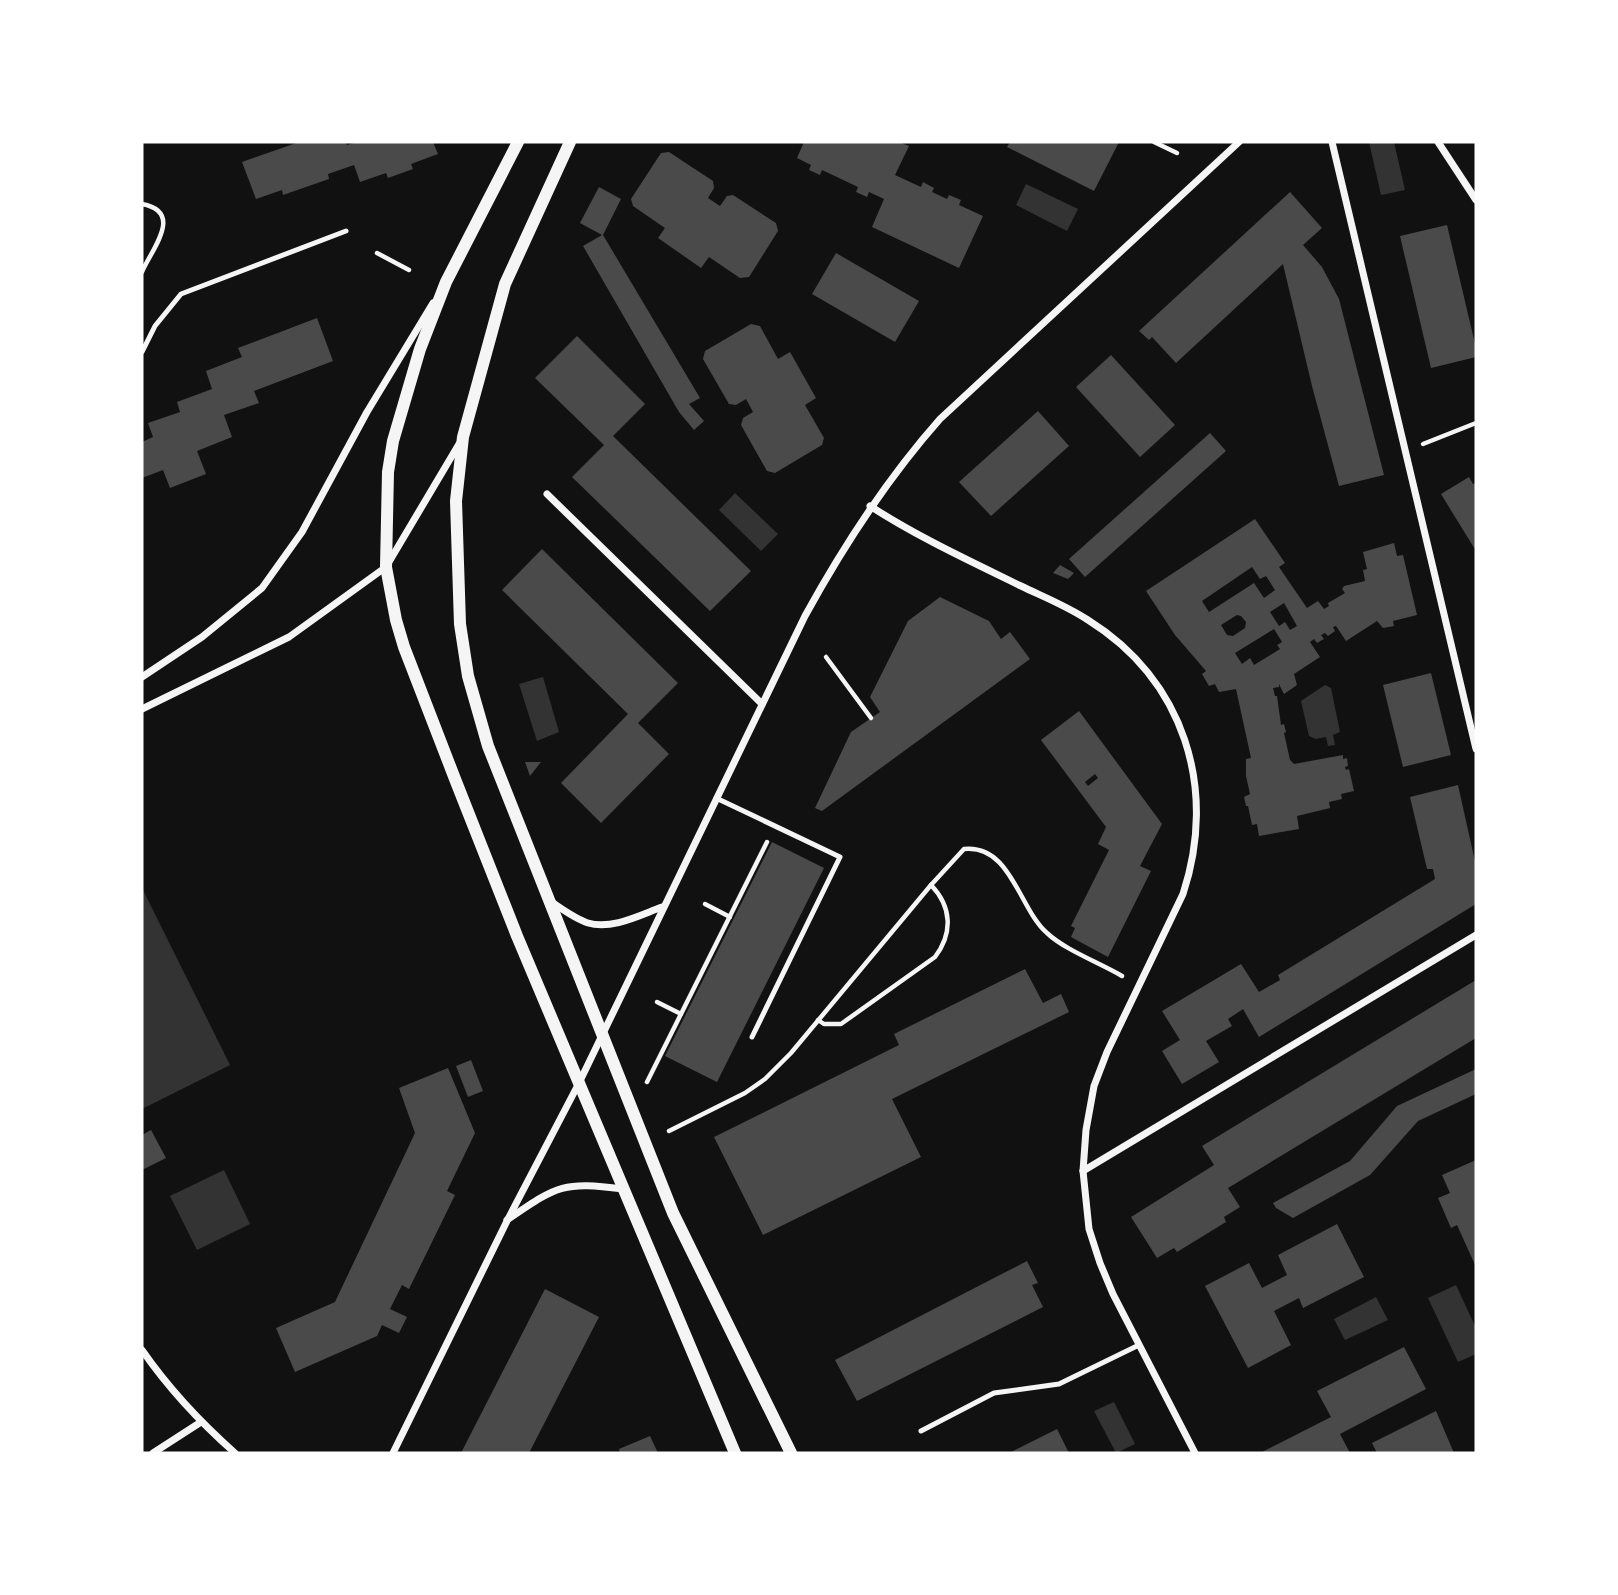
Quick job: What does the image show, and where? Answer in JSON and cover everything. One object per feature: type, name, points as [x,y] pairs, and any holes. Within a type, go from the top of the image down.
[{"type":"street","points":[[142,677],[232,614],[262,588],[287,555],[367,412],[446,282],[518,142]]},
{"type":"street","points":[[570,142],[505,284],[463,437],[456,501],[456,549],[460,624],[468,676],[488,746],[673,1213],[791,1453]]},
{"type":"street","points":[[393,1453],[507,1221],[579,1083],[805,616],[870,506],[899,466],[949,410],[1239,142]]},
{"type":"street","points":[[1332,142],[1476,749]]},
{"type":"street","points":[[1438,142],[1476,200]]},
{"type":"street","points":[[446,282],[420,349],[393,440],[388,472],[386,566],[396,620],[404,647],[517,936],[735,1453]]},
{"type":"street","points":[[142,709],[289,637],[386,566],[463,437]]},
{"type":"street","points":[[547,494],[762,704]]},
{"type":"street","points":[[870,506],[908,530],[1072,610],[1110,635],[1153,678],[1167,698],[1185,738],[1193,769],[1196,804],[1190,872],[1183,894],[1107,1052],[1094,1086],[1086,1130],[1083,1171],[1089,1229],[1100,1263],[1195,1453]]},
{"type":"street","points":[[550,901],[591,924],[614,924],[663,906]]},
{"type":"street","points":[[1083,1171],[1476,935]]},
{"type":"street","points":[[507,1221],[549,1191],[581,1185],[623,1189]]},
{"type":"street","points":[[142,1350],[177,1397],[235,1453]]},
{"type":"street","points":[[153,1453],[201,1422]]},
{"type":"lane","points":[[142,352],[167,309],[181,294],[346,231]]},
{"type":"lane","points":[[716,798],[840,857],[752,1037]]},
{"type":"lane","points":[[921,1431],[994,1393],[1059,1384],[1139,1345]]},
{"type":"path","points":[[1154,142],[1177,153]]},
{"type":"path","points":[[142,204],[160,212],[163,218],[158,243],[142,272]]},
{"type":"path","points":[[377,253],[409,270]]},
{"type":"path","points":[[1423,444],[1476,423]]},
{"type":"path","points":[[826,657],[871,718]]},
{"type":"path","points":[[647,1082],[766,845]]},
{"type":"path","points":[[669,1131],[744,1093],[765,1079],[964,849],[973,848],[996,858],[1046,933],[1124,976]]},
{"type":"path","points":[[818,1020],[824,1024],[841,1024],[935,957],[948,933],[949,919],[946,905],[931,885]]},
{"type":"path","points":[[705,904],[730,917]]},
{"type":"path","points":[[657,1002],[681,1014]]},
{"type":"shaded area","points":[[1369,142],[1394,142],[1405,190],[1381,195]]},
{"type":"shaded area","points":[[1026,184],[1078,209],[1067,231],[1016,205]]},
{"type":"shaded area","points":[[735,493],[778,534],[761,551],[719,510]]},
{"type":"shaded area","points":[[543,677],[559,732],[537,741],[519,684]]},
{"type":"shaded area","points":[[1325,685],[1331,688],[1340,732],[1333,735],[1335,745],[1328,746],[1326,737],[1316,739],[1309,736],[1301,701]]},
{"type":"shaded area","points":[[142,888],[230,1065],[142,1109]]},
{"type":"shaded area","points":[[224,1170],[250,1224],[197,1250],[170,1196]]},
{"type":"shaded area","points":[[1456,1285],[1476,1328],[1476,1354],[1458,1362],[1428,1298]]},
{"type":"shaded area","points":[[1376,1297],[1388,1320],[1345,1340],[1334,1319]]},
{"type":"shaded area","points":[[1114,1402],[1135,1444],[1116,1453],[1094,1411]]},
{"type":"building","points":[[299,142],[345,142],[347,145],[357,142],[433,142],[438,154],[411,164],[413,169],[388,178],[386,173],[360,182],[354,165],[328,174],[329,179],[283,195],[282,190],[256,199],[242,162]]},
{"type":"building","points":[[804,142],[899,142],[909,146],[895,175],[921,187],[923,182],[934,188],[932,192],[947,199],[949,195],[961,200],[959,205],[983,216],[959,268],[872,227],[884,199],[869,192],[867,197],[856,192],[858,187],[822,170],[820,175],[809,170],[811,165],[797,158]]},
{"type":"building","points":[[1010,142],[1119,142],[1094,191],[1007,147]]},
{"type":"building","points":[[669,152],[713,181],[714,188],[708,198],[720,206],[727,196],[733,195],[776,223],[778,231],[749,277],[740,278],[709,257],[701,268],[658,238],[665,228],[633,206],[631,199],[661,153]]},
{"type":"building","points":[[599,187],[621,199],[603,235],[700,398],[689,404],[704,421],[694,430],[679,412],[583,246],[602,235],[580,223]]},
{"type":"building","points":[[1290,192],[1322,228],[1303,245],[1322,267],[1339,299],[1384,475],[1339,486],[1283,264],[1176,363],[1152,337],[1149,340],[1139,331]]},
{"type":"building","points":[[1447,225],[1476,357],[1431,368],[1400,236]]},
{"type":"building","points":[[836,253],[919,301],[895,342],[812,294]]},
{"type":"building","points":[[317,318],[333,361],[254,391],[259,403],[224,415],[232,437],[197,451],[206,474],[170,488],[163,470],[142,478],[142,442],[153,437],[148,423],[180,412],[177,402],[212,389],[206,371],[242,357],[238,348]]},
{"type":"building","points":[[751,324],[760,326],[778,359],[790,352],[816,398],[805,405],[824,438],[822,445],[775,473],[767,471],[741,425],[743,418],[753,412],[746,399],[736,405],[729,404],[703,359],[705,351]]},
{"type":"building","points":[[577,336],[645,404],[613,436],[751,571],[710,611],[572,477],[604,445],[535,378]]},
{"type":"building","points":[[1111,355],[1175,425],[1140,457],[1076,387]]},
{"type":"building","points":[[1038,411],[1069,446],[991,516],[959,482]]},
{"type":"building","points":[[1210,433],[1226,451],[1085,577],[1069,559]]},
{"type":"building","points":[[1469,477],[1473,484],[1476,483],[1476,551],[1441,494]]},
{"type":"building","points":[[1255,519],[1285,563],[1279,567],[1307,608],[1318,601],[1324,609],[1329,606],[1328,603],[1345,593],[1342,589],[1344,586],[1365,581],[1363,570],[1367,569],[1363,552],[1394,543],[1397,556],[1403,555],[1417,615],[1393,621],[1394,626],[1383,628],[1377,621],[1346,641],[1336,626],[1333,627],[1335,631],[1328,636],[1325,633],[1321,635],[1324,639],[1317,643],[1314,639],[1310,642],[1320,657],[1294,674],[1297,685],[1284,694],[1279,684],[1279,687],[1273,688],[1277,696],[1281,725],[1284,724],[1286,732],[1284,733],[1290,760],[1294,764],[1343,755],[1343,759],[1347,758],[1348,766],[1345,767],[1346,770],[1349,769],[1354,791],[1341,794],[1342,799],[1329,802],[1330,808],[1297,816],[1299,829],[1259,836],[1257,824],[1252,825],[1244,797],[1250,794],[1246,759],[1251,758],[1236,689],[1219,692],[1215,684],[1209,686],[1202,674],[1206,671],[1175,635],[1146,591]],"holes":[[[1252,567],[1260,579],[1266,576],[1275,590],[1264,598],[1254,583],[1209,612],[1202,601]],[[1284,603],[1297,626],[1290,630],[1285,622],[1279,626],[1270,612]],[[1237,615],[1246,622],[1245,628],[1233,636],[1227,635],[1221,625]],[[1274,629],[1282,642],[1277,645],[1280,649],[1254,665],[1250,658],[1242,664],[1235,653]]]},
{"type":"building","points":[[542,549],[678,683],[638,723],[669,754],[601,823],[561,783],[628,714],[502,590]]},
{"type":"building","points":[[1060,565],[1074,573],[1068,579],[1053,573]]},
{"type":"building","points":[[940,597],[989,621],[1001,639],[1010,632],[1030,659],[822,811],[815,808],[851,732],[880,712],[870,697],[908,621]]},
{"type":"building","points":[[1431,673],[1451,755],[1403,767],[1383,685]]},
{"type":"building","points":[[1079,711],[1162,824],[1140,866],[1151,871],[1108,957],[1071,937],[1075,928],[1071,926],[1109,850],[1098,844],[1106,827],[1041,740]],"holes":[[[1095,774],[1098,778],[1088,786],[1085,782]]]},
{"type":"building","points":[[525,762],[541,762],[530,776]]},
{"type":"building","points":[[1458,785],[1476,866],[1476,904],[1259,1037],[1243,1009],[1228,1019],[1232,1026],[1206,1041],[1219,1062],[1182,1084],[1162,1051],[1180,1040],[1162,1011],[1241,964],[1259,992],[1280,980],[1278,975],[1435,879],[1433,869],[1427,869],[1410,797]]},
{"type":"building","points":[[772,842],[824,868],[717,1082],[665,1056]]},
{"type":"building","points":[[1025,969],[1043,1003],[1061,994],[1069,1012],[892,1099],[921,1157],[763,1235],[714,1137],[899,1045],[894,1034]]},
{"type":"building","points":[[1476,980],[1476,1038],[1228,1188],[1240,1207],[1224,1217],[1226,1222],[1177,1252],[1174,1248],[1157,1258],[1131,1217],[1214,1165],[1202,1146]]},
{"type":"building","points":[[471,1060],[483,1091],[468,1097],[456,1066]]},
{"type":"building","points":[[448,1068],[475,1133],[447,1191],[455,1195],[409,1289],[402,1285],[390,1309],[407,1317],[399,1333],[382,1325],[377,1336],[295,1372],[276,1328],[335,1302],[415,1133],[399,1088]]},
{"type":"building","points":[[1476,1069],[1476,1094],[1418,1121],[1370,1175],[1293,1218],[1276,1208],[1273,1203],[1350,1161],[1397,1106]]},
{"type":"building","points":[[151,1130],[166,1158],[142,1170],[142,1135]]},
{"type":"building","points":[[1476,1160],[1476,1267],[1457,1225],[1451,1228],[1438,1198],[1450,1193],[1442,1175]]},
{"type":"building","points":[[1337,1224],[1364,1277],[1303,1308],[1299,1298],[1274,1311],[1291,1345],[1248,1368],[1205,1286],[1249,1263],[1262,1288],[1287,1275],[1278,1255]]},
{"type":"building","points":[[1027,1261],[1038,1283],[1032,1285],[1043,1307],[857,1401],[835,1360]]},
{"type":"building","points":[[545,1289],[599,1317],[529,1453],[461,1453]]},
{"type":"building","points":[[1404,1347],[1426,1389],[1340,1434],[1350,1453],[1260,1453],[1331,1417],[1317,1391]]},
{"type":"building","points":[[1436,1411],[1454,1453],[1377,1453],[1372,1443]]},
{"type":"building","points":[[1057,1429],[1069,1453],[1009,1453]]},
{"type":"building","points":[[650,1436],[658,1453],[620,1453],[619,1449]]}]
